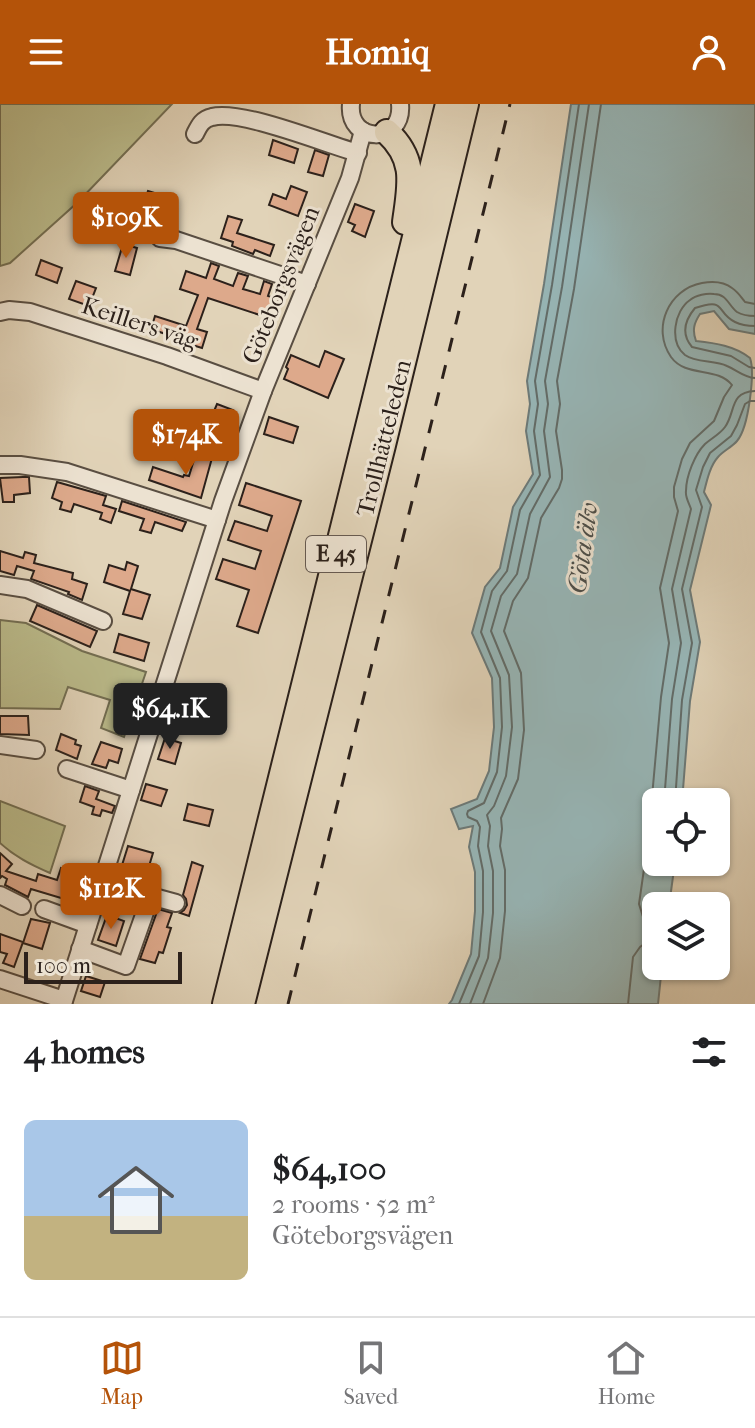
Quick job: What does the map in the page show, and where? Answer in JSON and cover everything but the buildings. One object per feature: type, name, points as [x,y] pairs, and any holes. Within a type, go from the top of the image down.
[{"type":"highway","name":"Trollhätteleden","points":[[242,1004],[401,332],[448,104]]},
{"type":"highway","name":"Trollhätteleden","points":[[225,1004],[401,332],[466,104]]},
{"type":"highway","points":[[401,332],[432,282],[481,104]]},
{"type":"highway","points":[[375,132],[401,146],[410,178],[401,332]]},
{"type":"street","points":[[351,104],[353,119],[375,132]]},
{"type":"street","name":"Göteborgsvägen","points":[[63,1002],[217,520],[263,391],[358,153],[375,132],[398,121],[400,104]]},
{"type":"street","points":[[195,134],[200,124],[208,118],[231,116],[250,119],[358,153]]},
{"type":"street","points":[[160,238],[176,240],[307,284]]},
{"type":"street","name":"Keillers väg","points":[[0,312],[30,312],[263,391]]},
{"type":"street","points":[[0,465],[67,472],[217,520]]},
{"type":"street","points":[[0,585],[27,589],[103,621]]},
{"type":"street","points":[[0,745],[36,750]]},
{"type":"street","points":[[67,769],[131,790]]},
{"type":"street","points":[[0,895],[22,906]]},
{"type":"street","points":[[80,949],[126,966],[150,898],[176,903]]},
{"type":"street","points":[[44,909],[88,925]]},
{"type":"street","points":[[0,979],[63,1002]]},
{"type":"green space","points":[[0,104],[172,104],[78,202],[10,263],[0,266]]},
{"type":"green space","points":[[0,620],[26,623],[82,651],[146,672],[124,737],[101,728],[110,700],[68,687],[60,709],[0,708]]},
{"type":"green space","points":[[0,801],[65,826],[50,873],[0,843]]},
{"type":"water","name":"Göta älv","points":[[571,104],[755,104],[755,334],[729,329],[714,311],[700,314],[694,330],[696,341],[731,348],[750,358],[750,400],[741,434],[715,461],[704,492],[711,505],[690,590],[700,642],[690,701],[683,788],[642,788],[642,876],[673,876],[671,892],[642,892],[642,980],[661,980],[658,1004],[449,1004],[471,954],[475,911],[475,872],[469,847],[473,826],[459,829],[451,809],[477,799],[489,771],[494,727],[492,678],[472,633],[485,587],[500,568],[513,507],[533,474],[526,431],[530,404],[527,381]]},
{"type":"railway","points":[[288,1004],[510,104]]}]
